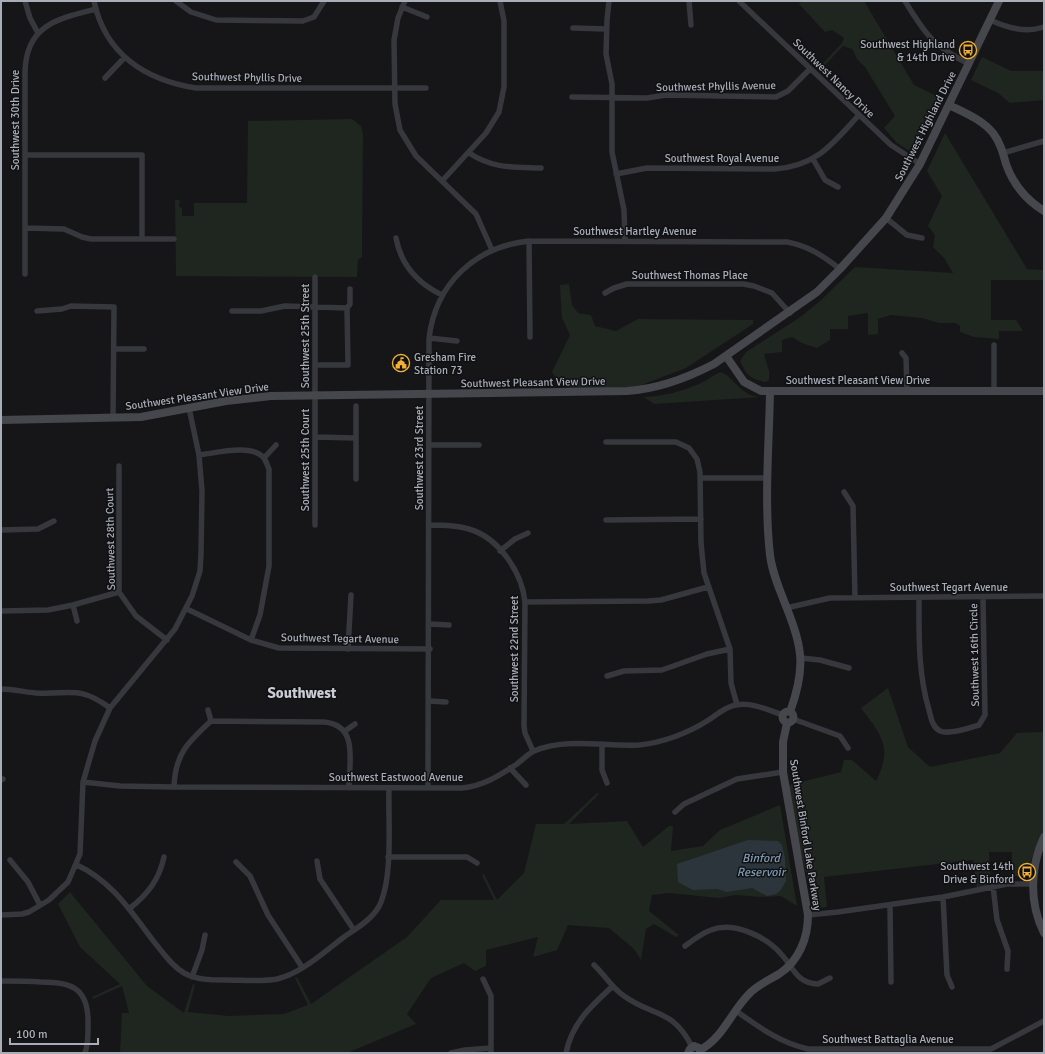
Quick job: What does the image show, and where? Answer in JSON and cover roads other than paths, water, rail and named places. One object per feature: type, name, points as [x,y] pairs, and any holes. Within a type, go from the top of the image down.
[{"type":"street","points":[[25,1],[30,18],[38,33]]},
{"type":"street","name":"Southwest Phyllis Drive","points":[[94,1],[110,40],[124,58],[142,71],[178,85],[196,88],[426,88]]},
{"type":"street","points":[[176,1],[191,12],[216,20],[303,21],[314,17],[324,1]]},
{"type":"street","points":[[442,181],[469,153],[496,119],[503,95],[504,21],[500,1]]},
{"type":"street","points":[[609,1],[606,29],[606,54],[612,84],[612,152],[624,210],[625,240]]},
{"type":"street","points":[[689,1],[691,25]]},
{"type":"street","points":[[905,1],[922,28],[934,43],[949,54],[969,64]]},
{"type":"street","name":"Southwest Highland Drive","points":[[726,356],[790,313],[817,292],[886,218],[920,164],[999,1]]},
{"type":"street","name":"Southwest Nancy Drive","points":[[742,2],[896,150],[920,164]]},
{"type":"street","points":[[427,17],[403,4],[395,28],[394,88],[397,118],[404,139],[416,156],[465,202],[479,219],[492,250]]},
{"type":"street","name":"Southwest 30th Drive","points":[[25,274],[25,63],[29,48],[38,33],[54,21],[96,9]]},
{"type":"street","points":[[990,20],[1007,27],[1022,30],[1044,26]]},
{"type":"street","points":[[573,28],[606,29]]},
{"type":"street","points":[[105,78],[124,58]]},
{"type":"street","name":"Southwest Phyllis Avenue","points":[[572,97],[647,98],[662,95],[682,95],[776,97],[788,91],[810,69]]},
{"type":"street","points":[[949,105],[974,117],[987,127],[998,140],[1009,172],[1017,186],[1031,202],[1044,211]]},
{"type":"street","name":"Southwest Royal Avenue","points":[[616,174],[647,168],[786,168],[813,160],[829,147],[859,116]]},
{"type":"street","points":[[1003,153],[1044,142]]},
{"type":"street","points":[[469,153],[486,163],[501,167],[541,168]]},
{"type":"street","points":[[25,155],[142,155],[142,239]]},
{"type":"street","points":[[813,160],[825,180],[838,187]]},
{"type":"street","points":[[886,218],[907,235],[922,238]]},
{"type":"street","points":[[25,228],[64,229],[82,237],[91,238],[174,239]]},
{"type":"street","points":[[396,238],[398,250],[404,262],[415,276],[423,284],[442,295]]},
{"type":"street","name":"Southwest Hartley Avenue","points":[[442,295],[464,268],[492,250],[511,243],[529,241],[625,240],[787,242],[808,247],[816,251],[840,269]]},
{"type":"street","points":[[529,241],[530,337]]},
{"type":"street","name":"Southwest 25th Street","points":[[315,277],[315,395]]},
{"type":"street","name":"Southwest Thomas Place","points":[[605,294],[614,288],[627,284],[743,284],[759,287],[772,293],[790,313]]},
{"type":"street","points":[[316,365],[348,365],[347,308],[350,304],[350,289]]},
{"type":"street","name":"Southwest 23rd Street","points":[[428,788],[430,649],[429,338],[433,316],[442,295]]},
{"type":"street","points":[[37,310],[62,310],[71,306],[114,307],[113,418]]},
{"type":"street","points":[[232,311],[261,311],[278,306],[347,308]]},
{"type":"street","points":[[429,338],[457,341]]},
{"type":"street","points":[[994,345],[994,391]]},
{"type":"street","points":[[114,349],[144,349]]},
{"type":"street","points":[[902,352],[906,358],[907,391]]},
{"type":"street","name":"Southwest Pleasant View Drive","points":[[1,420],[149,416],[250,397],[636,391],[686,377],[726,356],[744,382],[756,390],[768,392],[1044,391]]},
{"type":"street","name":"Southwest Binford Lake Parkway","points":[[695,1051],[715,1039],[753,990],[783,972],[804,943],[807,931],[808,915],[783,772],[783,742],[788,717],[800,680],[801,658],[797,635],[774,574],[770,556],[768,392]]},
{"type":"street","name":"Southwest 25th Court","points":[[315,395],[315,525]]},
{"type":"street","points":[[356,406],[356,479]]},
{"type":"street","points":[[1,915],[22,914],[49,900],[65,886],[77,865],[82,841],[83,782],[95,741],[110,708],[176,630],[196,587],[201,554],[202,491],[199,455],[189,408]]},
{"type":"street","points":[[315,437],[356,438]]},
{"type":"street","points":[[606,442],[676,442],[689,448],[694,453],[700,466],[701,478],[702,557],[708,588],[730,649],[731,683],[737,705],[754,706],[840,736],[848,748]]},
{"type":"street","points":[[264,458],[276,445]]},
{"type":"street","points":[[429,445],[479,445]]},
{"type":"street","points":[[199,455],[244,450],[252,451],[264,458],[270,476],[270,554],[260,615],[251,640]]},
{"type":"street","name":"Southwest 28th Court","points":[[119,466],[119,592],[136,616],[167,640]]},
{"type":"street","points":[[701,478],[768,478]]},
{"type":"street","points":[[844,492],[853,506],[855,598]]},
{"type":"street","points":[[606,520],[701,519]]},
{"type":"street","points":[[1,530],[38,529],[54,521]]},
{"type":"street","name":"Southwest 22nd Street","points":[[429,525],[458,526],[471,529],[483,536],[500,551],[519,576],[524,590],[525,602],[524,726],[525,733],[533,752]]},
{"type":"street","points":[[500,551],[515,539],[528,533]]},
{"type":"street","points":[[525,602],[648,601],[661,600],[708,588]]},
{"type":"street","points":[[1,611],[34,611],[73,605],[119,592]]},
{"type":"street","points":[[348,649],[351,595]]},
{"type":"street","name":"Southwest Tegart Avenue","points":[[786,608],[820,598],[1044,596]]},
{"type":"street","name":"Southwest 16th Circle","points":[[919,598],[919,654],[923,689],[934,726],[941,731],[947,732],[979,725],[985,715],[983,597]]},
{"type":"street","points":[[73,605],[78,621]]},
{"type":"street","name":"Southwest Tegart Avenue","points":[[187,609],[251,640],[279,648],[430,649]]},
{"type":"street","points":[[430,624],[449,625]]},
{"type":"street","points":[[607,676],[624,672],[662,670],[707,654],[730,649]]},
{"type":"street","points":[[801,658],[820,660],[849,668]]},
{"type":"street","points":[[1,689],[36,693],[78,692],[100,700],[110,708]]},
{"type":"street","points":[[429,701],[446,702]]},
{"type":"street","name":"Southwest Eastwood Avenue","points":[[83,782],[120,786],[174,787],[462,788],[479,785],[510,768],[533,752],[564,745],[640,745],[654,742],[687,731],[707,721],[725,708],[737,705]]},
{"type":"street","points":[[208,710],[211,721]]},
{"type":"street","points":[[174,787],[174,771],[182,751],[194,736],[211,721],[324,722],[337,725],[345,731],[349,747],[349,788]]},
{"type":"street","points":[[345,731],[355,724]]},
{"type":"street","points":[[602,744],[602,770],[607,783]]},
{"type":"street","points":[[510,768],[526,785]]},
{"type":"street","points":[[675,812],[684,804],[737,779],[783,772]]},
{"type":"street","points":[[77,865],[101,879],[114,891],[171,963],[192,977],[208,980],[277,979],[302,967],[354,930],[369,919],[380,904],[385,890],[388,856],[388,788]]},
{"type":"street","points":[[1044,837],[1036,860],[1033,884],[1036,912],[1044,933]]},
{"type":"street","points":[[388,856],[467,857],[477,863]]},
{"type":"street","points":[[128,909],[152,887],[159,875],[164,857]]},
{"type":"street","points":[[10,860],[28,882],[40,905]]},
{"type":"street","points":[[317,861],[320,879],[354,930]]},
{"type":"street","points":[[236,862],[250,876],[268,915],[302,967]]},
{"type":"street","points":[[808,915],[944,897],[1007,884],[1033,884]]},
{"type":"street","points":[[993,886],[997,920],[1008,951],[1006,968]]},
{"type":"street","points":[[944,897],[947,975],[952,988]]},
{"type":"street","points":[[890,905],[891,982]]},
{"type":"street","points":[[685,946],[712,930],[722,927],[736,929],[755,934],[763,938],[783,955],[794,974],[808,982],[818,984],[830,978]]},
{"type":"street","points":[[192,977],[202,950],[205,935]]},
{"type":"street","points":[[594,965],[604,974],[613,986],[631,1001],[675,1021],[684,1031],[695,1051]]},
{"type":"street","points":[[452,1053],[465,1050],[491,1051],[491,996],[483,979]]},
{"type":"street","points":[[1,981],[67,984],[80,993],[86,1001],[87,1010],[88,1039],[85,1053]]},
{"type":"street","points":[[566,1053],[572,1035],[580,1019],[591,1005],[613,986]]},
{"type":"street","name":"Southwest Battaglia Avenue","points":[[736,1011],[769,1035],[789,1044],[808,1049],[990,1051],[1043,1023]]},
{"type":"water","name":"Binford Reservoir","points":[[748,840],[778,841],[782,845],[785,858],[786,881],[780,891],[776,894],[767,896],[752,888],[727,892],[717,889],[693,890],[678,882],[677,864]]},
{"type":"place","name":"Southwest Highland & 14th Drive","points":[[968,50]]},
{"type":"place","name":"Gresham Fire Station 73","points":[[401,363]]},
{"type":"place","name":"Southwest 14th Drive & Binford","points":[[1027,872]]},
{"type":"district","name":"Southwest","points":[[302,693]]}]
